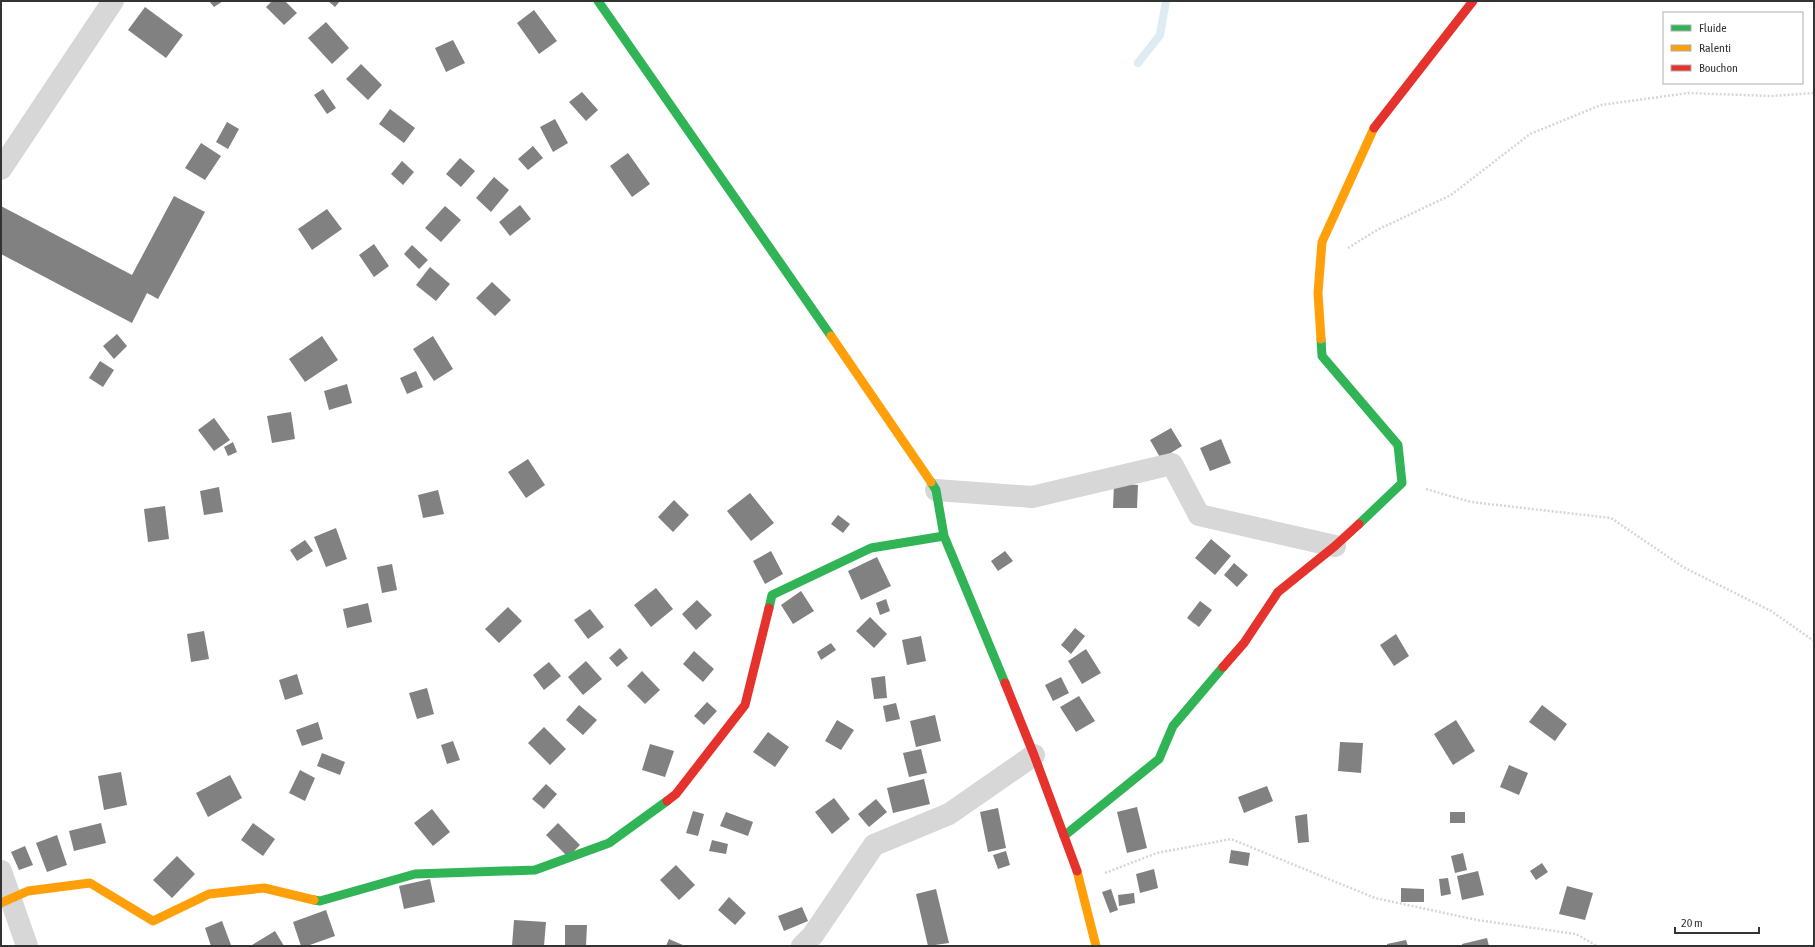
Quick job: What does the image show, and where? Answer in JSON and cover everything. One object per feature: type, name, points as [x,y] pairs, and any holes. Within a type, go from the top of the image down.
[{"type":"street","points":[[1,169],[113,1]]},
{"type":"street","points":[[598,1],[881,408],[936,490],[944,536],[1034,754],[1080,882],[1096,946]]},
{"type":"street","points":[[1064,836],[1159,759],[1173,726],[1244,642],[1278,592],[1335,546],[1402,483],[1398,445],[1322,356],[1318,293],[1322,242],[1372,130],[1473,1]]},
{"type":"street","points":[[936,490],[1032,497],[1172,464],[1199,515],[1335,546]]},
{"type":"street","points":[[6,900],[28,891],[90,884],[153,920],[209,894],[264,888],[320,901],[415,874],[535,870],[609,843],[676,794],[745,705],[772,595],[871,548],[944,536]]},
{"type":"street","points":[[802,946],[813,935],[874,845],[949,814],[1034,754]]},
{"type":"street","points":[[1,871],[6,900],[27,946]]},
{"type":"path","points":[[1320,265],[1377,230],[1451,195],[1530,134],[1601,105],[1688,93],[1772,96],[1814,93]]},
{"type":"path","points":[[1402,483],[1471,502],[1611,518],[1683,567],[1771,611],[1814,641]]},
{"type":"path","points":[[1080,882],[1157,853],[1231,839],[1375,898],[1477,920],[1576,934],[1597,946]]},
{"type":"building","points":[[209,1],[223,1],[214,7]]},
{"type":"building","points":[[272,1],[285,1],[297,13],[284,25],[266,7]]},
{"type":"building","points":[[328,1],[340,1],[335,7]]},
{"type":"building","points":[[145,7],[183,35],[166,58],[128,30]]},
{"type":"building","points":[[534,10],[557,41],[539,54],[517,23]]},
{"type":"building","points":[[326,22],[349,48],[332,64],[308,38]]},
{"type":"building","points":[[453,40],[465,63],[446,72],[435,48]]},
{"type":"building","points":[[361,64],[382,85],[368,100],[346,79]]},
{"type":"building","points":[[323,89],[336,108],[327,114],[314,95]]},
{"type":"building","points":[[582,92],[598,110],[586,121],[569,102]]},
{"type":"building","points":[[390,109],[415,128],[404,143],[379,124]]},
{"type":"building","points":[[555,119],[568,143],[553,152],[540,127]]},
{"type":"building","points":[[227,122],[239,129],[228,149],[216,142]]},
{"type":"building","points":[[201,143],[221,156],[205,180],[185,168]]},
{"type":"building","points":[[533,146],[543,158],[528,170],[518,159]]},
{"type":"building","points":[[628,153],[650,184],[632,197],[610,166]]},
{"type":"building","points":[[460,158],[475,171],[461,187],[446,174]]},
{"type":"building","points":[[402,161],[414,172],[403,185],[391,174]]},
{"type":"building","points":[[494,177],[509,190],[491,212],[476,198]]},
{"type":"building","points":[[174,196],[205,212],[158,299],[147,293],[132,323],[1,254],[1,206],[132,275]]},
{"type":"building","points":[[520,205],[531,219],[510,236],[499,222]]},
{"type":"building","points":[[445,206],[461,220],[441,242],[425,228]]},
{"type":"building","points":[[327,209],[342,229],[312,250],[298,229]]},
{"type":"building","points":[[374,244],[389,266],[374,277],[359,255]]},
{"type":"building","points":[[412,245],[428,260],[419,269],[404,254]]},
{"type":"building","points":[[430,267],[450,284],[436,301],[416,285]]},
{"type":"building","points":[[492,282],[511,300],[495,316],[476,298]]},
{"type":"building","points":[[117,334],[127,346],[114,359],[103,346]]},
{"type":"building","points":[[322,336],[338,360],[305,382],[289,359]]},
{"type":"building","points":[[433,336],[453,369],[434,381],[413,349]]},
{"type":"building","points":[[100,361],[114,370],[103,387],[89,378]]},
{"type":"building","points":[[416,371],[423,387],[407,394],[400,378]]},
{"type":"building","points":[[347,384],[352,403],[329,410],[324,391]]},
{"type":"building","points":[[291,412],[295,439],[272,443],[267,416]]},
{"type":"building","points":[[214,418],[230,440],[214,451],[198,430]]},
{"type":"building","points":[[1171,428],[1182,446],[1161,459],[1150,440]]},
{"type":"building","points":[[1221,439],[1231,463],[1210,471],[1200,448]]},
{"type":"building","points":[[233,442],[237,452],[228,456],[224,447]]},
{"type":"building","points":[[528,459],[545,485],[526,498],[508,472]]},
{"type":"building","points":[[1114,483],[1138,485],[1137,508],[1113,508]]},
{"type":"building","points":[[219,487],[223,512],[204,515],[200,491]]},
{"type":"building","points":[[438,490],[444,514],[423,518],[418,495]]},
{"type":"building","points":[[750,493],[774,523],[751,541],[727,511]]},
{"type":"building","points":[[674,500],[689,515],[673,532],[658,517]]},
{"type":"building","points":[[165,506],[169,539],[148,542],[144,509]]},
{"type":"building","points":[[838,515],[850,524],[843,533],[831,524]]},
{"type":"building","points":[[336,528],[347,559],[326,567],[314,537]]},
{"type":"building","points":[[1211,539],[1231,556],[1215,575],[1195,558]]},
{"type":"building","points":[[305,540],[313,551],[297,561],[290,550]]},
{"type":"building","points":[[771,551],[783,574],[765,584],[753,561]]},
{"type":"building","points":[[1005,551],[1013,561],[998,571],[991,561]]},
{"type":"building","points":[[877,557],[891,586],[861,600],[848,571]]},
{"type":"building","points":[[1234,563],[1248,575],[1237,587],[1224,575]]},
{"type":"building","points":[[392,564],[397,590],[382,593],[377,567]]},
{"type":"building","points":[[656,588],[673,609],[651,627],[634,605]]},
{"type":"building","points":[[801,591],[814,611],[793,624],[781,605]]},
{"type":"building","points":[[886,599],[890,611],[880,615],[876,603]]},
{"type":"building","points":[[697,600],[712,615],[696,630],[682,614]]},
{"type":"building","points":[[1200,601],[1212,610],[1199,627],[1187,618]]},
{"type":"building","points":[[368,603],[372,622],[347,628],[343,609]]},
{"type":"building","points":[[508,607],[522,621],[499,643],[485,629]]},
{"type":"building","points":[[590,609],[604,627],[588,639],[574,620]]},
{"type":"building","points":[[870,617],[887,634],[874,648],[856,631]]},
{"type":"building","points":[[1075,628],[1085,636],[1071,654],[1061,645]]},
{"type":"building","points":[[204,631],[209,659],[191,662],[187,634]]},
{"type":"building","points":[[1396,634],[1409,656],[1394,666],[1380,645]]},
{"type":"building","points":[[921,636],[926,661],[907,665],[902,640]]},
{"type":"building","points":[[831,643],[836,650],[821,660],[817,652]]},
{"type":"building","points":[[620,648],[628,658],[617,667],[609,658]]},
{"type":"building","points":[[1086,649],[1101,673],[1082,684],[1068,661]]},
{"type":"building","points":[[694,651],[714,669],[703,682],[683,664]]},
{"type":"building","points":[[586,661],[602,679],[583,695],[568,677]]},
{"type":"building","points":[[549,662],[561,676],[544,690],[533,675]]},
{"type":"building","points":[[642,671],[660,690],[645,704],[627,686]]},
{"type":"building","points":[[297,674],[303,694],[285,700],[279,680]]},
{"type":"building","points":[[885,676],[887,698],[874,699],[871,678]]},
{"type":"building","points":[[1061,677],[1069,693],[1053,701],[1045,685]]},
{"type":"building","points":[[427,688],[434,714],[417,719],[409,693]]},
{"type":"building","points":[[1079,696],[1095,721],[1076,732],[1060,707]]},
{"type":"building","points":[[707,702],[717,711],[704,725],[694,716]]},
{"type":"building","points":[[896,703],[900,719],[886,722],[883,706]]},
{"type":"building","points":[[579,705],[597,720],[583,735],[566,720]]},
{"type":"building","points":[[1542,705],[1567,724],[1555,741],[1529,722]]},
{"type":"building","points":[[935,715],[941,741],[916,747],[910,721]]},
{"type":"building","points":[[837,720],[854,730],[841,750],[825,741]]},
{"type":"building","points":[[1456,720],[1475,751],[1453,765],[1434,734]]},
{"type":"building","points":[[318,722],[323,739],[302,746],[296,730]]},
{"type":"building","points":[[544,727],[566,749],[550,765],[528,743]]},
{"type":"building","points":[[768,732],[789,747],[775,767],[753,752]]},
{"type":"building","points":[[453,741],[460,760],[447,764],[441,745]]},
{"type":"building","points":[[1340,742],[1363,743],[1361,773],[1338,771]]},
{"type":"building","points":[[650,744],[674,751],[665,777],[642,770]]},
{"type":"building","points":[[921,749],[927,773],[909,777],[903,753]]},
{"type":"building","points":[[322,753],[345,762],[340,775],[317,766]]},
{"type":"building","points":[[1509,765],[1528,773],[1519,795],[1500,787]]},
{"type":"building","points":[[300,770],[315,778],[305,801],[289,793]]},
{"type":"building","points":[[121,772],[127,805],[104,810],[98,776]]},
{"type":"building","points":[[230,775],[242,798],[208,817],[196,793]]},
{"type":"building","points":[[924,779],[930,804],[893,813],[887,788]]},
{"type":"building","points":[[546,784],[557,794],[544,809],[532,799]]},
{"type":"building","points":[[1267,786],[1273,801],[1244,813],[1238,797]]},
{"type":"building","points":[[834,798],[850,819],[832,834],[815,812]]},
{"type":"building","points":[[876,799],[887,812],[869,827],[858,814]]},
{"type":"building","points":[[1137,807],[1147,848],[1127,853],[1117,812]]},
{"type":"building","points":[[998,808],[1006,848],[988,852],[980,812]]},
{"type":"building","points":[[432,809],[450,832],[433,846],[414,823]]},
{"type":"building","points":[[693,811],[704,814],[698,836],[686,833]]},
{"type":"building","points":[[726,812],[753,822],[748,836],[720,826]]},
{"type":"building","points":[[1450,812],[1465,812],[1465,823],[1450,823]]},
{"type":"building","points":[[1307,814],[1309,842],[1298,843],[1295,816]]},
{"type":"building","points":[[101,823],[106,843],[74,851],[69,831]]},
{"type":"building","points":[[253,823],[275,839],[263,856],[241,840]]},
{"type":"building","points":[[558,823],[580,845],[568,857],[546,835]]},
{"type":"building","points":[[57,835],[67,865],[47,872],[36,843]]},
{"type":"building","points":[[712,840],[728,844],[726,854],[709,851]]},
{"type":"building","points":[[25,846],[33,865],[19,870],[11,852]]},
{"type":"building","points":[[1231,850],[1250,853],[1248,866],[1229,863]]},
{"type":"building","points":[[1006,851],[1010,865],[998,869],[993,855]]},
{"type":"building","points":[[1463,853],[1467,870],[1455,873],[1451,856]]},
{"type":"building","points":[[177,856],[195,874],[172,898],[153,880]]},
{"type":"building","points":[[1542,863],[1548,872],[1536,880],[1530,871]]},
{"type":"building","points":[[676,865],[695,885],[679,900],[660,880]]},
{"type":"building","points":[[1154,869],[1158,888],[1140,893],[1136,874]]},
{"type":"building","points":[[1478,871],[1484,895],[1462,900],[1457,876]]},
{"type":"building","points":[[1448,878],[1451,894],[1441,896],[1439,879]]},
{"type":"building","points":[[430,879],[435,902],[404,909],[399,886]]},
{"type":"building","points":[[1567,886],[1593,893],[1585,920],[1559,914]]},
{"type":"building","points":[[1401,888],[1424,889],[1424,902],[1401,902]]},
{"type":"building","points":[[936,889],[949,943],[928,946],[916,894]]},
{"type":"building","points":[[1111,889],[1118,910],[1110,913],[1102,892]]},
{"type":"building","points":[[1134,893],[1135,903],[1119,906],[1118,895]]},
{"type":"building","points":[[729,897],[746,913],[735,925],[718,910]]},
{"type":"building","points":[[802,907],[808,921],[784,931],[778,916]]},
{"type":"building","points":[[326,910],[335,936],[307,946],[301,946],[293,922]]},
{"type":"building","points":[[514,920],[546,922],[544,946],[512,946]]},
{"type":"building","points":[[222,921],[231,945],[211,946],[205,928]]},
{"type":"building","points":[[565,925],[587,925],[586,946],[565,946]]},
{"type":"building","points":[[275,931],[284,946],[252,946],[252,945]]},
{"type":"building","points":[[1487,938],[1489,946],[1462,946],[1462,944]]},
{"type":"building","points":[[669,939],[685,946],[666,946]]},
{"type":"building","points":[[1406,940],[1408,946],[1387,946],[1387,944]]},
{"type":"waterway","points":[[1138,63],[1160,35],[1166,1]]},
{"type":"traffic: fast","points":[[598,1],[831,336]]},
{"type":"traffic: fast","points":[[1321,339],[1322,356],[1398,445],[1402,483],[1359,524]]},
{"type":"traffic: fast","points":[[931,482],[936,490],[944,536],[1005,683]]},
{"type":"traffic: fast","points":[[769,608],[772,595],[871,548],[944,536]]},
{"type":"traffic: fast","points":[[1064,836],[1159,759],[1173,726],[1223,667]]},
{"type":"traffic: fast","points":[[314,900],[320,901],[415,874],[535,870],[609,843],[667,801]]},
{"type":"traffic: slow","points":[[1321,339],[1318,293],[1322,242],[1374,128]]},
{"type":"traffic: slow","points":[[831,336],[931,482]]},
{"type":"traffic: slow","points":[[1077,871],[1096,946]]},
{"type":"traffic: slow","points":[[1,903],[28,891],[90,883],[153,921],[209,894],[264,888],[314,900]]},
{"type":"traffic: jam","points":[[1374,128],[1473,1]]},
{"type":"traffic: jam","points":[[1223,667],[1244,643],[1278,592],[1335,546],[1359,524]]},
{"type":"traffic: jam","points":[[667,801],[676,794],[745,705],[769,608]]},
{"type":"traffic: jam","points":[[1005,683],[1034,755],[1077,871]]}]
